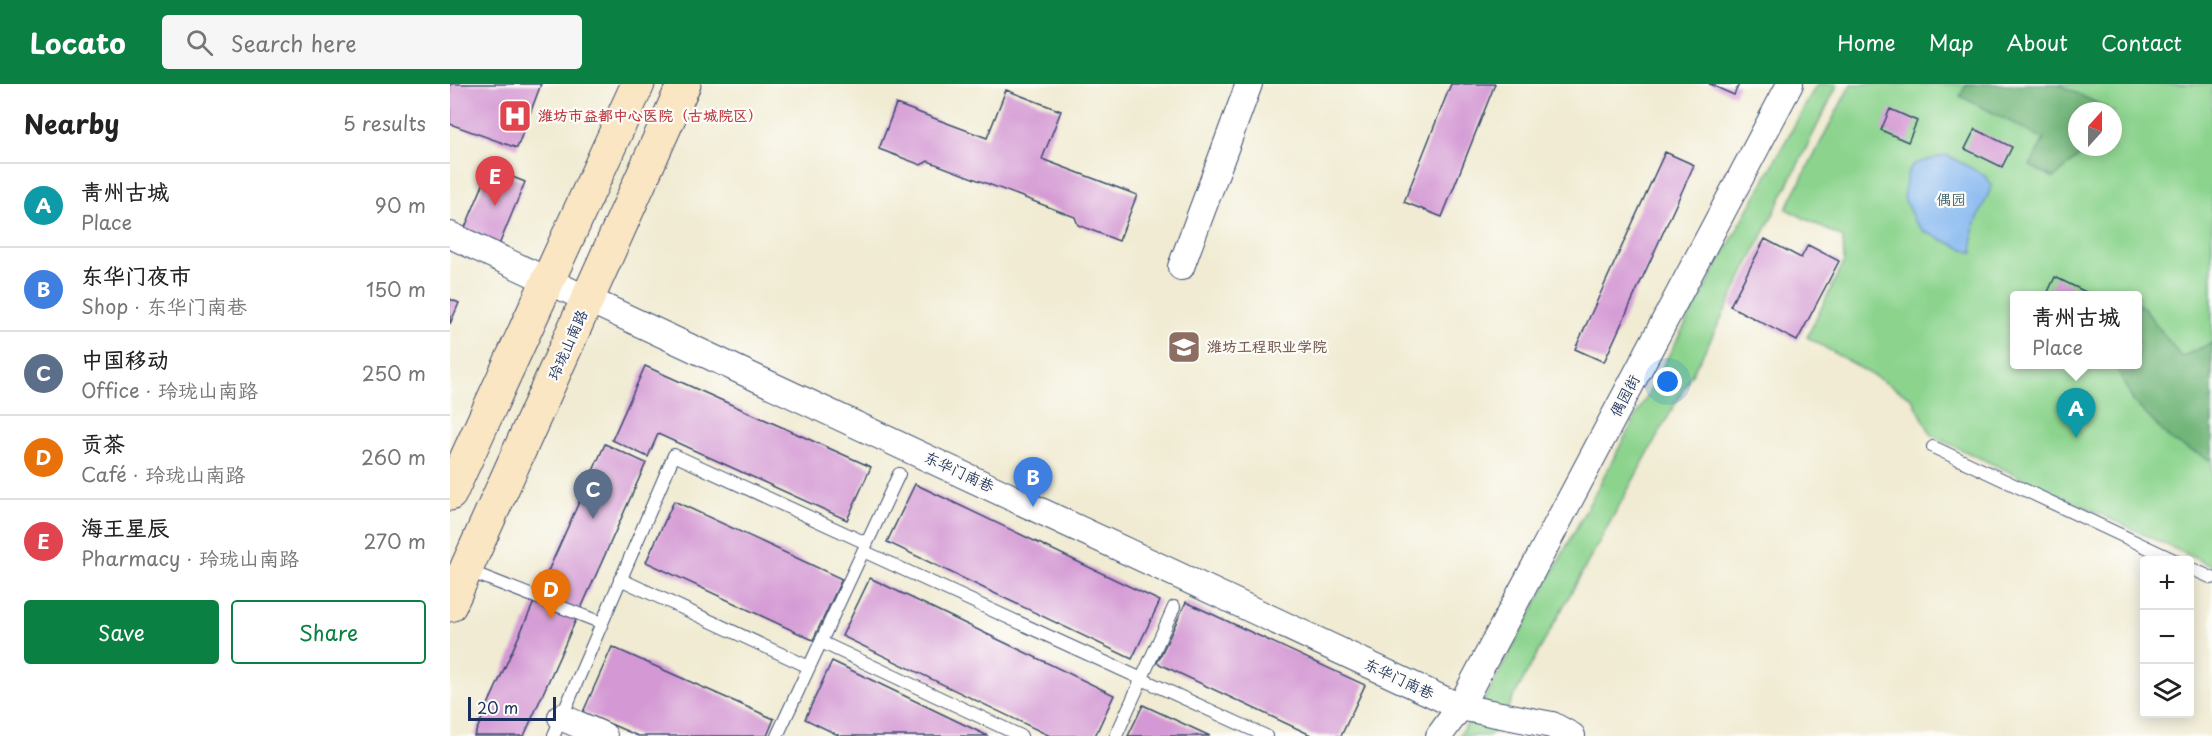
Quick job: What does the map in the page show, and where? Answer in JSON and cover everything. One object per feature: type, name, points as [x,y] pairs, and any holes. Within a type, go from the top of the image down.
[{"type":"main road","points":[[450,494],[638,84]]},
{"type":"main road","name":"玲珑山南路","points":[[450,605],[684,84]]},
{"type":"street","points":[[1181,267],[1249,84]]},
{"type":"street","name":"偶园街","points":[[1439,736],[1460,707],[1790,84]]},
{"type":"street","name":"东华门南巷","points":[[450,235],[1460,707],[1552,725],[1572,736]]},
{"type":"street","points":[[557,726],[604,736]]},
{"type":"lane","points":[[1933,447],[2164,556]]},
{"type":"lane","points":[[557,726],[674,455],[1266,736]]},
{"type":"lane","points":[[782,735],[809,667],[898,474]]},
{"type":"lane","points":[[2194,569],[2212,578]]},
{"type":"lane","points":[[465,570],[602,623]]},
{"type":"lane","points":[[621,579],[809,667]]},
{"type":"lane","points":[[1116,736],[1174,607]]},
{"type":"lane","points":[[821,642],[1021,736]]},
{"type":"green space","points":[[1817,84],[1838,84],[1711,339],[1490,736],[1459,736],[1487,695]]},
{"type":"green space","name":"偶园","points":[[1851,84],[2212,84],[2212,566],[1932,436],[1912,398],[1807,337],[1844,262],[1843,238],[1786,209]]},
{"type":"green space","points":[[1967,84],[2057,84],[2094,102],[2068,102],[2068,156],[2079,156],[2054,178],[2030,166],[2044,139],[1960,96]]},
{"type":"green space","points":[[2142,306],[2181,357],[2212,343],[2212,461],[2172,441],[2133,401],[2117,369],[2142,369]]},
{"type":"water","points":[[1947,155],[1984,175],[1992,185],[1973,230],[1973,253],[1925,232],[1915,222],[1903,197],[1908,172],[1914,164]]},
{"type":"building","points":[[450,84],[541,84],[517,148],[450,124]]},
{"type":"building","points":[[1451,84],[1495,84],[1442,217],[1404,202]]},
{"type":"building","points":[[1709,84],[1739,84],[1734,95]]},
{"type":"building","points":[[1006,90],[1061,111],[1042,159],[1137,195],[1119,241],[1078,225],[1075,217],[928,161],[921,165],[879,149],[896,104],[987,138]]},
{"type":"building","points":[[1890,109],[1917,121],[1908,142],[1881,130]]},
{"type":"building","points":[[1975,129],[2012,147],[2002,167],[1965,149]]},
{"type":"building","points":[[1665,152],[1694,165],[1604,362],[1575,349]]},
{"type":"building","points":[[490,168],[525,182],[499,245],[464,230]]},
{"type":"building","points":[[1765,239],[1801,258],[1808,245],[1839,261],[1797,341],[1730,306]]},
{"type":"building","points":[[2055,277],[2084,291],[2048,291]]},
{"type":"building","points":[[450,299],[459,303],[450,324]]},
{"type":"building","points":[[645,366],[871,467],[847,520],[658,434],[648,457],[612,440]]},
{"type":"building","points":[[605,444],[646,463],[524,736],[474,736]]},
{"type":"building","points":[[915,484],[1160,601],[1132,659],[887,542]]},
{"type":"building","points":[[674,501],[842,579],[813,640],[646,562]]},
{"type":"building","points":[[870,578],[1114,695],[1095,736],[1050,736],[842,636]]},
{"type":"building","points":[[1186,602],[1365,685],[1341,736],[1313,736],[1157,663]]},
{"type":"building","points":[[612,647],[774,719],[767,736],[638,736],[583,712]]},
{"type":"building","points":[[832,661],[988,736],[840,736],[805,719]]},
{"type":"building","points":[[1143,705],[1210,736],[1128,736]]},
{"type":"place","name":"潍坊市益都中心医院（古城院区）","points":[[515,116]]},
{"type":"place","name":"海王星辰","points":[[495,206]]},
{"type":"place","name":"潍坊工程职业学院","points":[[1184,347]]},
{"type":"place","name":"青州古城","points":[[2076,438]]},
{"type":"place","name":"东华门夜市","points":[[1033,507]]},
{"type":"place","name":"中国移动","points":[[593,519]]},
{"type":"place","name":"贡茶","points":[[551,619]]}]
